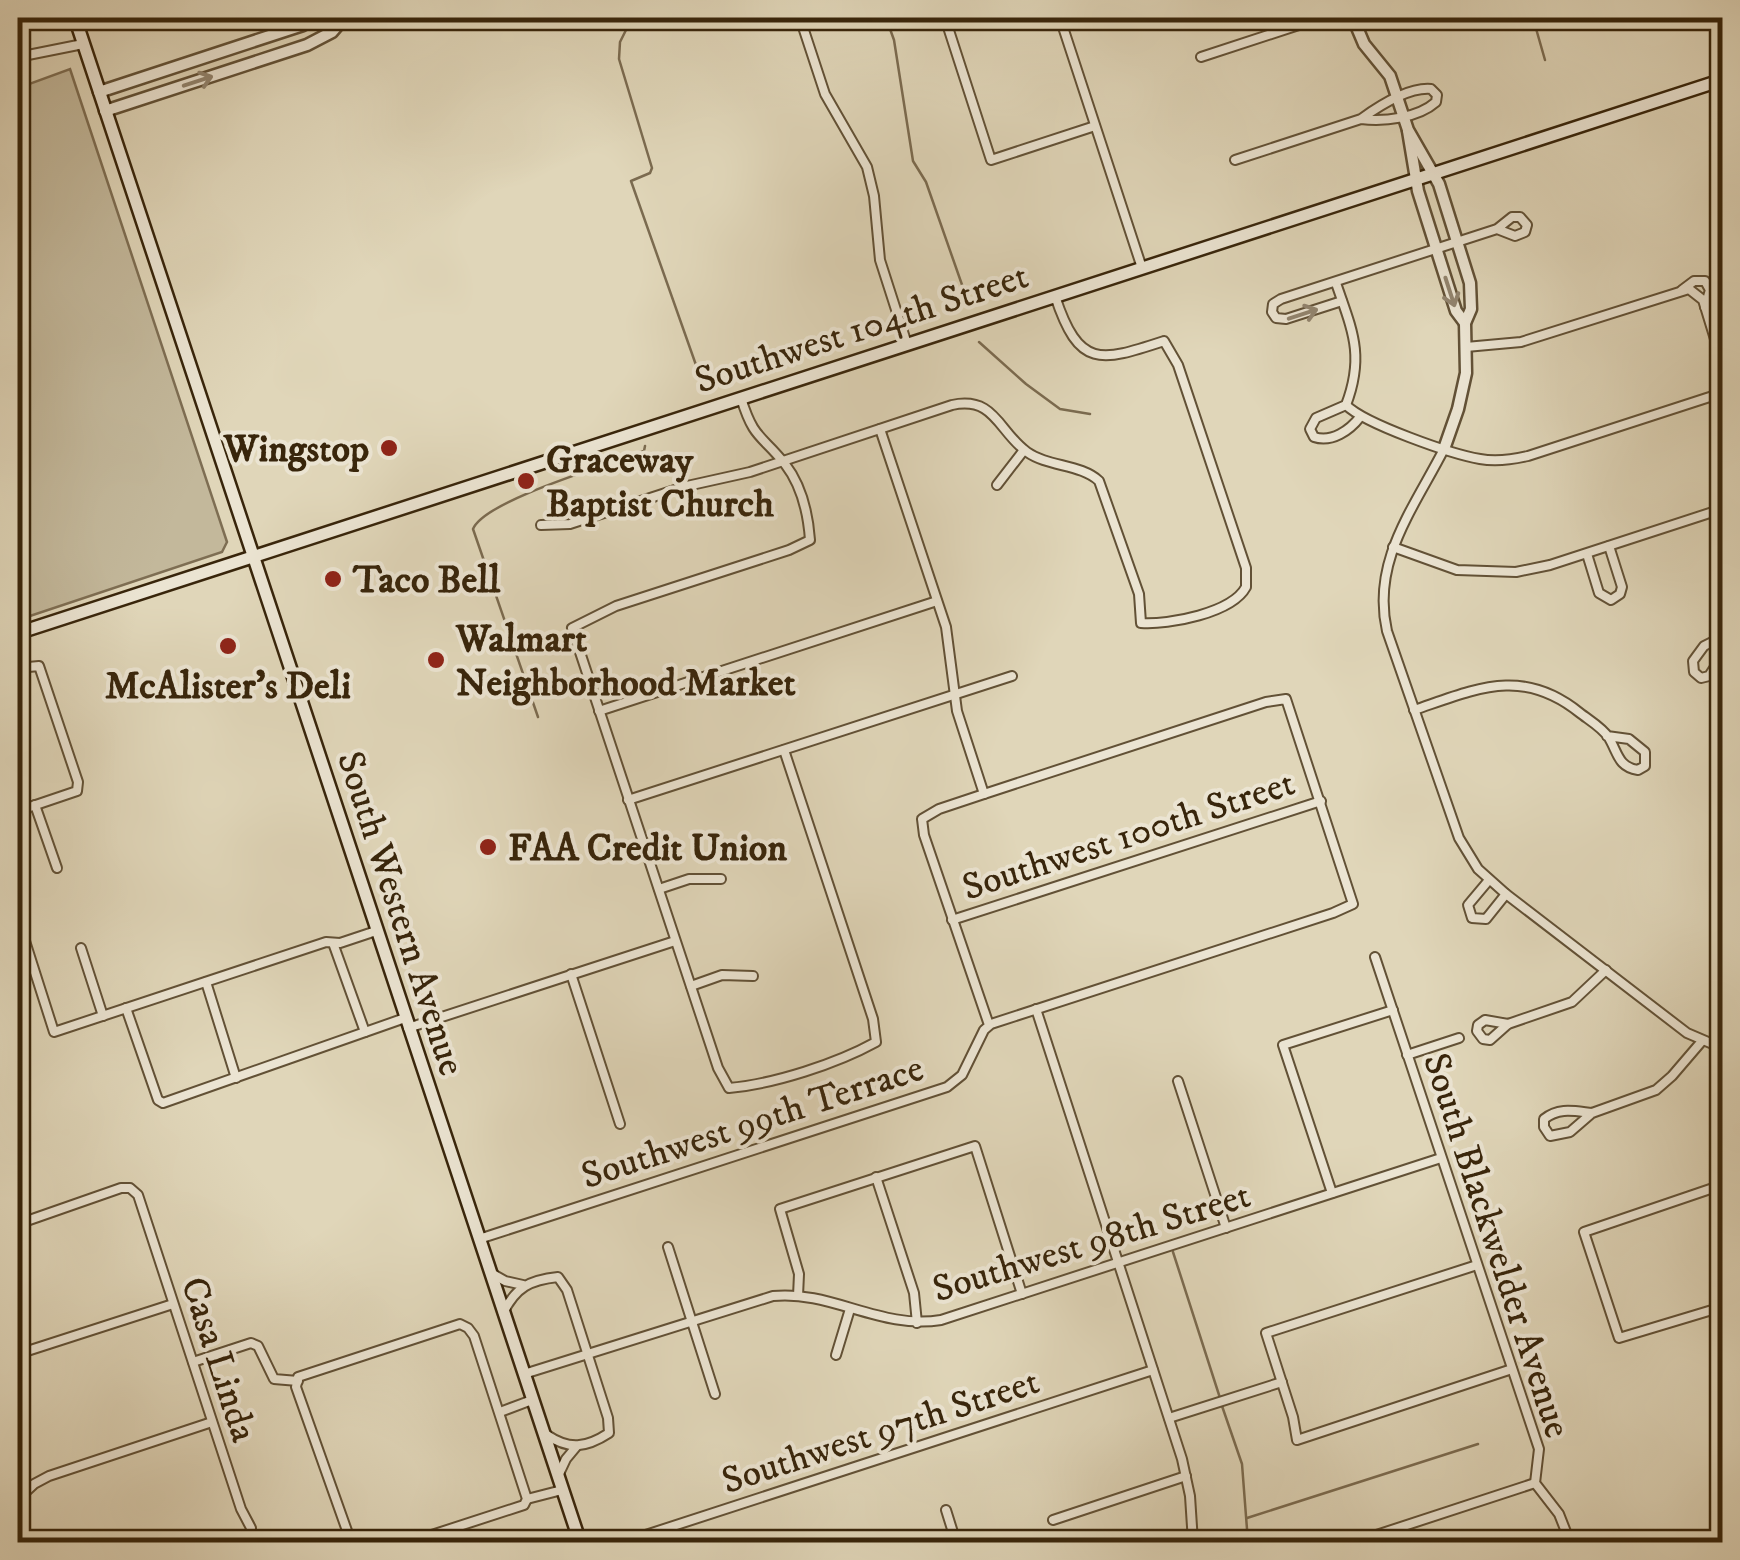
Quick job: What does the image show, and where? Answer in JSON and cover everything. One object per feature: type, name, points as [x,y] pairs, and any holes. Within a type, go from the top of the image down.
[{"type":"main road","name":"South Western Avenue","points":[[75,18],[580,1542]]},
{"type":"main road","name":"Southwest 104th Street","points":[[18,633],[1722,80]]},
{"type":"street","points":[[99,92],[318,18]]},
{"type":"street","points":[[105,110],[306,45],[332,32],[344,18]]},
{"type":"street","points":[[832,18],[801,22],[825,94],[866,167],[874,196],[880,260],[907,344]]},
{"type":"street","points":[[945,18],[991,160],[1095,126]]},
{"type":"street","points":[[1060,18],[1142,268]]},
{"type":"street","points":[[1200,56],[1312,19],[1324,23],[1342,18]]},
{"type":"street","points":[[1353,18],[1364,44],[1385,66],[1404,115],[1415,180],[1456,311],[1466,323]]},
{"type":"street","points":[[1649,18],[1671,18]]},
{"type":"street","points":[[1712,18],[1722,50]]},
{"type":"street","points":[[18,56],[84,44]]},
{"type":"street","points":[[1235,160],[1360,119],[1377,107],[1427,88],[1437,96],[1430,108],[1377,121],[1360,119]]},
{"type":"street","points":[[1408,130],[1434,174],[1472,295],[1461,398],[1444,449],[1392,547],[1386,567],[1383,608],[1387,631],[1414,710],[1458,838],[1489,880],[1702,1041],[1722,1048]]},
{"type":"street","points":[[1342,300],[1286,319],[1276,318],[1272,312],[1276,301],[1497,230]]},
{"type":"street","points":[[1466,347],[1521,342],[1682,290],[1694,281],[1705,281],[1710,290],[1705,307]]},
{"type":"street","points":[[1336,283],[1358,361],[1346,404],[1312,420],[1310,429],[1314,437],[1324,439],[1348,430],[1360,417]]},
{"type":"street","points":[[1682,290],[1698,294],[1722,362]]},
{"type":"street","points":[[541,525],[570,524],[952,405],[974,404],[993,414],[1024,450],[1046,462],[1092,474],[1102,486],[1140,594],[1141,623],[1165,625],[1228,604],[1244,592],[1247,582],[1243,558],[1178,365],[1164,341],[1112,358],[1093,354],[1070,335],[1056,296]]},
{"type":"street","points":[[1346,404],[1360,417],[1482,460],[1518,458],[1722,392]]},
{"type":"street","points":[[740,398],[754,434],[782,460],[801,492],[810,540],[616,606],[572,628],[718,1068],[729,1088],[754,1086],[876,1042],[873,1019],[784,750]]},
{"type":"street","points":[[880,429],[948,636],[954,695],[984,794]]},
{"type":"street","points":[[996,485],[1024,450]]},
{"type":"street","points":[[1392,547],[1436,564],[1479,573],[1524,571],[1722,509]]},
{"type":"street","points":[[1587,554],[1601,596],[1616,598],[1622,586],[1608,546]]},
{"type":"street","points":[[599,710],[937,602]]},
{"type":"street","points":[[1722,637],[1702,648],[1692,662],[1692,669],[1698,677],[1710,676],[1722,656]]},
{"type":"street","points":[[18,668],[39,666],[78,782],[77,792],[18,811]]},
{"type":"street","points":[[628,800],[1012,676]]},
{"type":"street","points":[[1414,710],[1481,687],[1516,684],[1559,697],[1607,736],[1633,741],[1645,752],[1645,766],[1638,770],[1628,768],[1616,758],[1607,736]]},
{"type":"street","points":[[1286,700],[1352,904],[989,1025],[924,835],[922,819],[939,808],[984,794],[1266,702],[1286,700]]},
{"type":"street","name":"Southwest 100th Street","points":[[952,920],[1321,801]]},
{"type":"street","points":[[34,805],[57,868]]},
{"type":"street","points":[[658,890],[689,880],[721,879]]},
{"type":"street","points":[[1489,880],[1468,905],[1472,918],[1486,918],[1506,894]]},
{"type":"street","points":[[18,919],[54,1032],[326,942],[376,932]]},
{"type":"street","points":[[126,1008],[158,1100],[175,1100],[365,1032],[407,1023],[675,941]]},
{"type":"street","points":[[333,942],[365,1032]]},
{"type":"street","points":[[80,948],[104,1016]]},
{"type":"street","name":"South Blackwelder Avenue","points":[[1375,957],[1539,1449],[1535,1483],[1558,1514],[1570,1542]]},
{"type":"street","points":[[1508,1024],[1572,1002],[1606,970]]},
{"type":"street","points":[[571,974],[620,1124]]},
{"type":"street","points":[[691,986],[722,976],[753,976]]},
{"type":"street","points":[[206,982],[236,1078]]},
{"type":"street","points":[[1036,1009],[1186,1476],[1192,1542]]},
{"type":"street","points":[[1332,1194],[1282,1045],[1392,1010]]},
{"type":"street","name":"Southwest 99th Terrace","points":[[478,1239],[948,1087],[962,1075],[989,1025]]},
{"type":"street","points":[[1408,1055],[1458,1038]]},
{"type":"street","points":[[1592,1113],[1569,1110],[1550,1114],[1544,1119],[1544,1130],[1554,1136],[1570,1132],[1592,1113],[1656,1090],[1702,1041]]},
{"type":"street","points":[[1178,1081],[1226,1228]]},
{"type":"street","points":[[798,1296],[800,1274],[780,1209],[975,1146],[1022,1294]]},
{"type":"street","name":"Southwest 98th Street","points":[[524,1374],[762,1298],[798,1296],[889,1320],[917,1323],[954,1316],[1441,1158]]},
{"type":"street","points":[[876,1177],[912,1286],[917,1323]]},
{"type":"street","points":[[1722,1185],[1584,1232],[1619,1338],[1722,1307]]},
{"type":"street","name":"Casa Linda","points":[[18,1224],[121,1188],[136,1192],[241,1509],[251,1528],[248,1542]]},
{"type":"street","points":[[668,1247],[715,1394]]},
{"type":"street","points":[[1477,1265],[1266,1334],[1297,1440],[1512,1369]]},
{"type":"street","points":[[490,1272],[505,1282],[523,1284],[558,1277],[588,1354],[609,1433],[576,1447],[558,1476]]},
{"type":"street","points":[[503,1313],[523,1284]]},
{"type":"street","points":[[18,1354],[173,1304]]},
{"type":"street","points":[[836,1355],[850,1309]]},
{"type":"street","points":[[351,1542],[296,1386],[298,1377],[460,1324],[474,1336],[527,1499],[524,1505],[410,1542]]},
{"type":"street","points":[[193,1362],[251,1343],[258,1346],[274,1379],[298,1381]]},
{"type":"street","name":"Southwest 97th Street","points":[[624,1542],[1153,1370]]},
{"type":"street","points":[[1169,1418],[1282,1382]]},
{"type":"street","points":[[500,1412],[532,1400]]},
{"type":"street","points":[[18,1499],[49,1476],[212,1422]]},
{"type":"street","points":[[543,1432],[560,1444],[576,1447]]},
{"type":"street","points":[[1053,1520],[1186,1476]]},
{"type":"street","points":[[1355,1542],[1535,1483]]},
{"type":"street","points":[[527,1499],[562,1490]]},
{"type":"street","points":[[946,1510],[956,1542]]},
{"type":"shaded area","points":[[70,69],[227,542],[222,552],[18,620],[18,88]]},
{"type":"waterway","points":[[632,18],[620,42],[619,59],[652,168],[650,173],[631,181],[702,382]]},
{"type":"waterway","points":[[886,18],[894,40],[913,161],[926,182],[967,299]]},
{"type":"waterway","points":[[1533,18],[1545,60]]},
{"type":"waterway","points":[[979,342],[1060,409],[1090,414]]},
{"type":"waterway","points":[[538,717],[473,529],[500,506],[644,451],[645,446]]},
{"type":"waterway","points":[[1173,1252],[1220,1398]]},
{"type":"waterway","points":[[1222,1406],[1242,1464],[1248,1542]]},
{"type":"waterway","points":[[1247,1518],[1478,1444]]},
{"type":"place","name":"Wingstop","points":[[389,448]]},
{"type":"place","name":"Graceway Baptist Church","points":[[526,481]]},
{"type":"place","name":"Taco Bell","points":[[333,579]]},
{"type":"place","name":"McAlister's Deli","points":[[228,646]]},
{"type":"place","name":"Walmart Neighborhood Market","points":[[436,660]]},
{"type":"place","name":"FAA Credit Union","points":[[488,847]]}]
